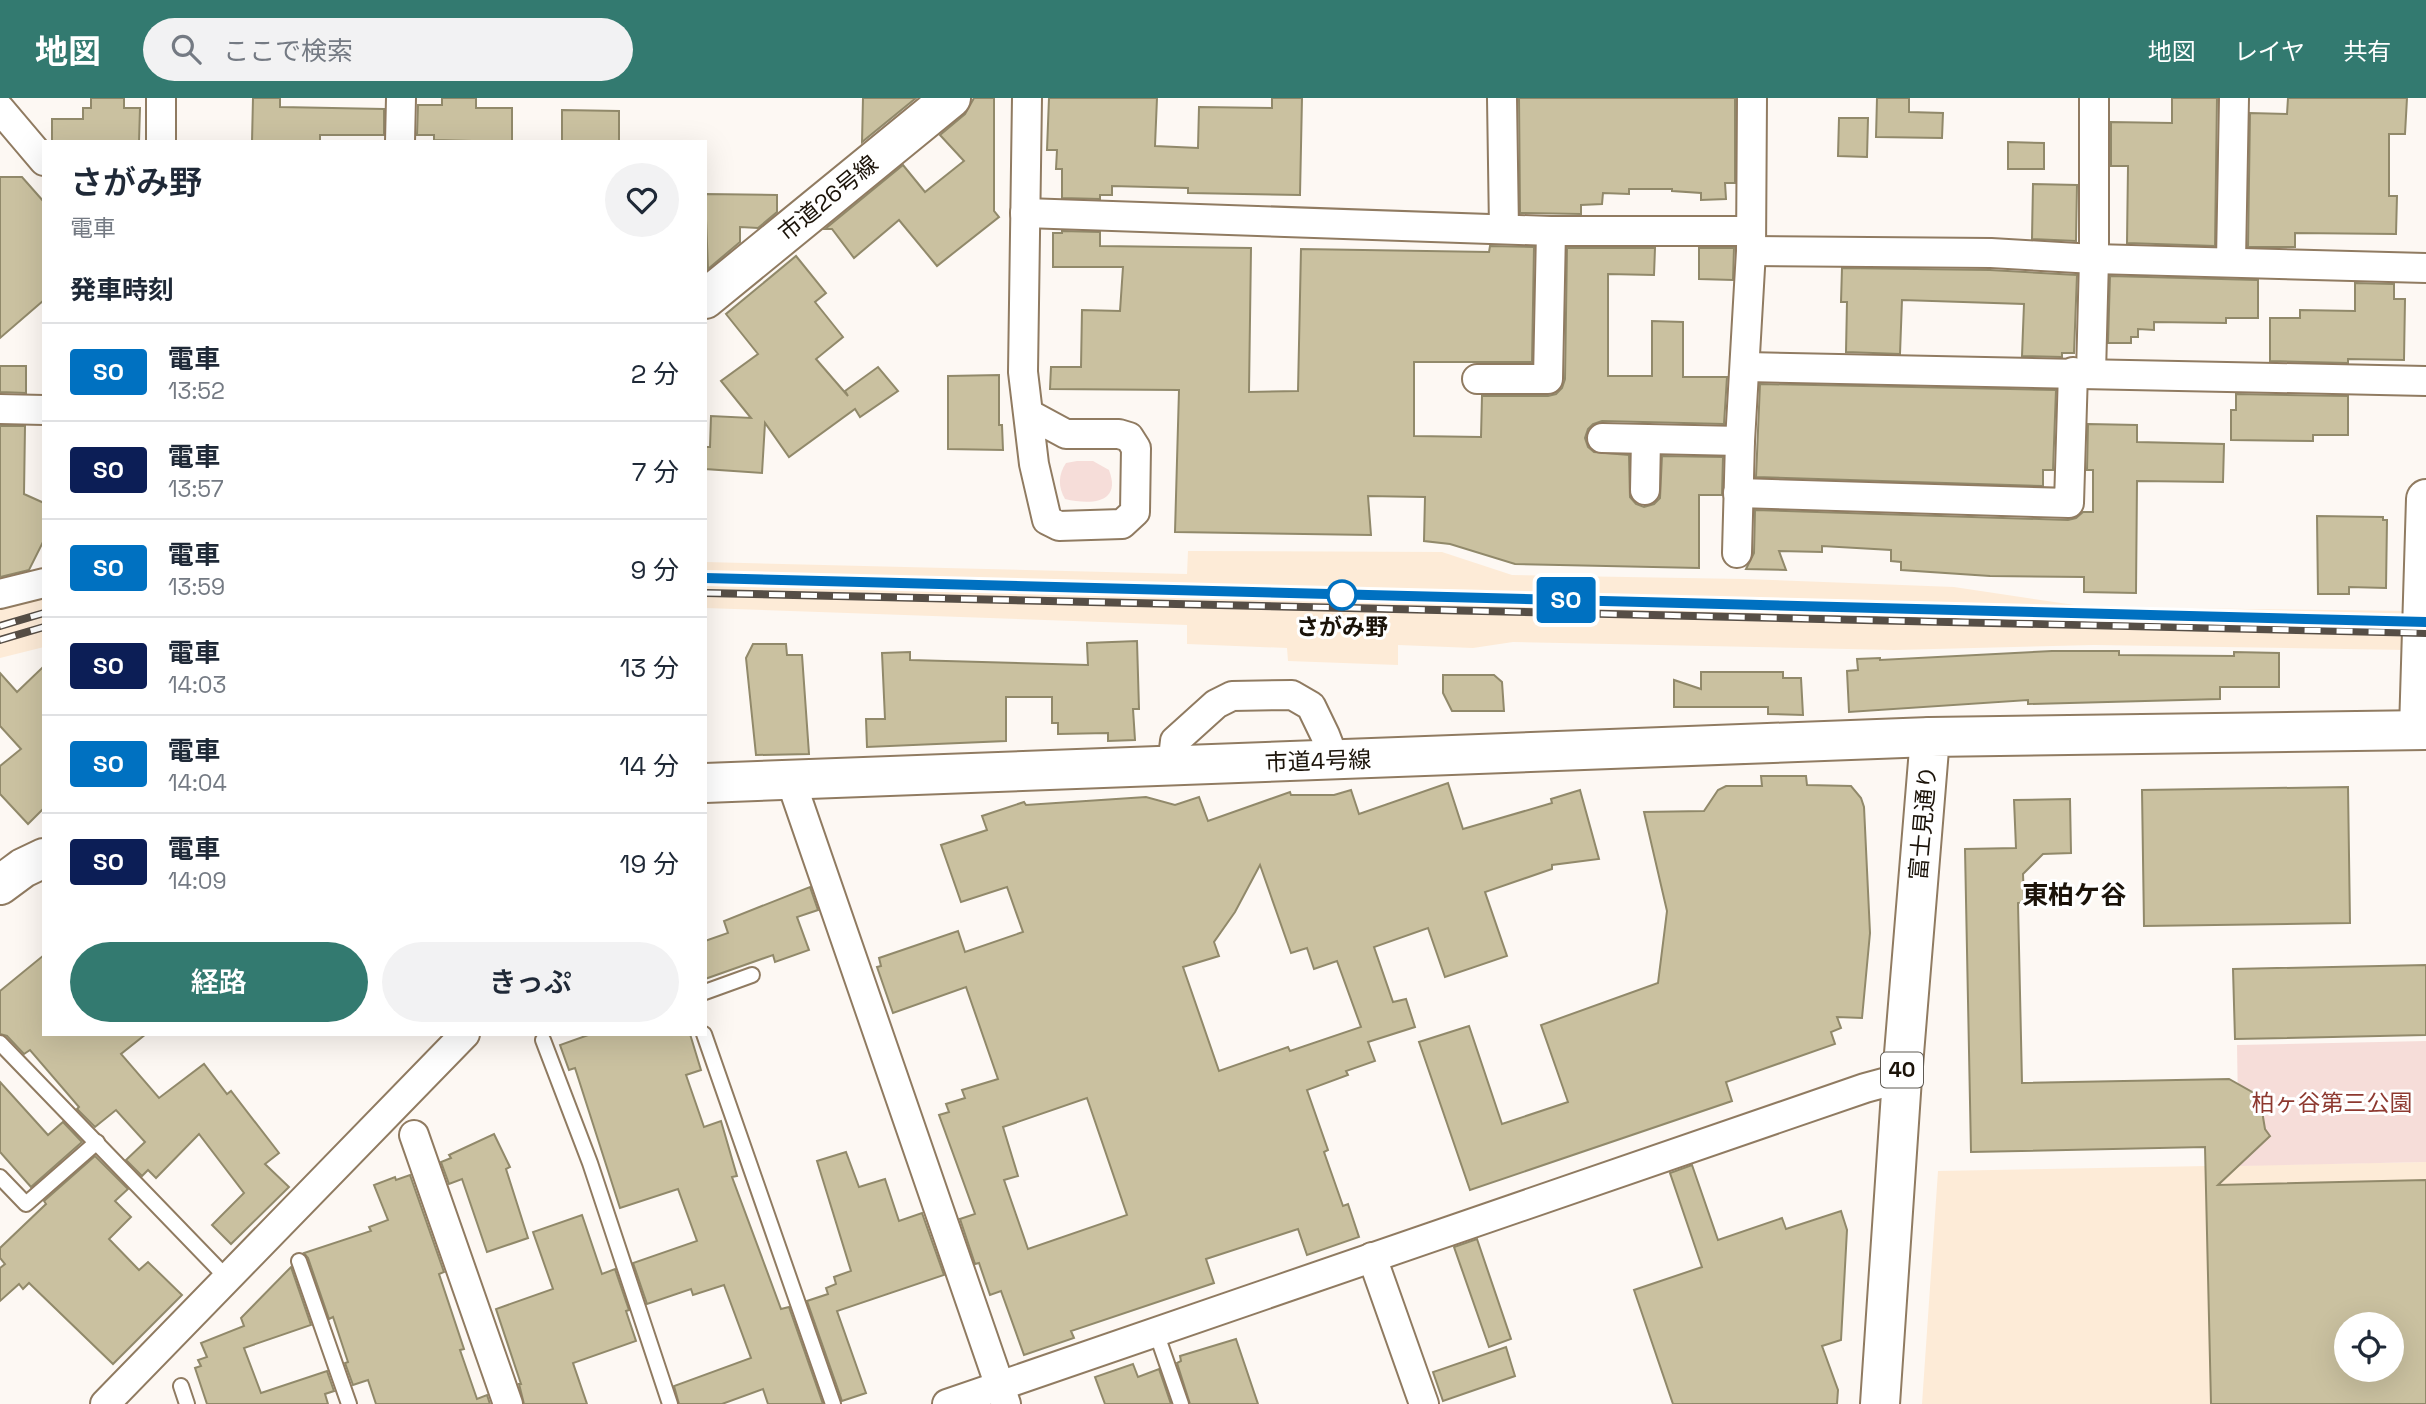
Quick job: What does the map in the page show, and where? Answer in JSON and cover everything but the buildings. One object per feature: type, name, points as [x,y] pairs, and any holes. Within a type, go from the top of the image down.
[{"type":"street","points":[[161,98],[161,140]]},
{"type":"street","points":[[400,140],[401,98]]},
{"type":"street","name":"市道26号線","points":[[707,297],[951,98]]},
{"type":"street","points":[[1027,98],[1023,372],[1034,464],[1047,520],[1059,526],[1122,524],[1135,512],[1136,448],[1129,437],[1119,434],[1066,434],[1029,414]]},
{"type":"street","points":[[1502,98],[1504,229]]},
{"type":"street","points":[[1737,553],[1751,241],[1752,98]]},
{"type":"street","points":[[1738,493],[2069,503],[2094,259],[2094,98]]},
{"type":"street","points":[[2231,261],[2234,98]]},
{"type":"street","points":[[0,109],[42,159]]},
{"type":"street","points":[[1025,213],[1551,231],[2094,259],[2426,268]]},
{"type":"street","points":[[1477,379],[1548,379],[1551,231]]},
{"type":"street","points":[[1746,367],[2426,381]]},
{"type":"street","points":[[0,409],[42,410]]},
{"type":"street","points":[[1602,438],[1740,441]]},
{"type":"street","points":[[1645,490],[1646,439]]},
{"type":"street","points":[[2423,730],[2426,499]]},
{"type":"street","points":[[0,594],[42,584]]},
{"type":"street","points":[[1172,766],[1175,741],[1216,704],[1231,696],[1292,695],[1311,706],[1335,761]]},
{"type":"street","name":"富士見通り","points":[[1880,1404],[1902,1078],[1930,737],[2423,730]]},
{"type":"street","name":"市道4号線","points":[[707,783],[1930,737]]},
{"type":"street","points":[[791,781],[1003,1395]]},
{"type":"street","points":[[105,1404],[463,1036]]},
{"type":"street","points":[[947,1404],[1003,1395],[1156,1332],[1853,1092],[1902,1078]]},
{"type":"street","points":[[414,1135],[508,1404]]},
{"type":"street","points":[[1372,1257],[1424,1404]]},
{"type":"lane","points":[[707,991],[752,975]]},
{"type":"lane","points":[[705,1036],[833,1404]]},
{"type":"lane","points":[[544,1040],[590,1163],[670,1404]]},
{"type":"lane","points":[[0,1043],[227,1278]]},
{"type":"lane","points":[[0,1177],[26,1204],[97,1142]]},
{"type":"lane","points":[[299,1261],[349,1404]]},
{"type":"lane","points":[[1156,1332],[1181,1404]]},
{"type":"lane","points":[[181,1386],[187,1404]]},
{"type":"shaded area","points":[[1188,551],[1442,552],[1512,575],[1744,579],[1954,587],[2088,607],[2408,611],[2407,650],[2094,645],[1894,650],[1513,642],[1473,648],[1398,645],[1398,665],[1288,661],[1287,648],[1187,644],[1187,625],[707,608],[707,562],[1187,574]]},
{"type":"shaded area","points":[[42,599],[42,648],[0,658],[0,610]]},
{"type":"shaded area","points":[[2426,1162],[2426,1404],[1922,1404],[1938,1171]]},
{"type":"green space","points":[[1093,461],[1109,470],[1112,481],[1107,496],[1101,500],[1084,502],[1065,499],[1060,486],[1061,472],[1066,463]]},
{"type":"green space","name":"柏ヶ谷第三公園","points":[[2426,1041],[2426,1162],[2239,1166],[2237,1045]]},
{"type":"railway","points":[[707,577],[2426,622]]},
{"type":"railway","points":[[707,593],[2426,633]]},
{"type":"railway","points":[[0,626],[42,614]]},
{"type":"railway","points":[[0,640],[42,628]]},
{"type":"train","name":"SO","points":[[707,578],[2426,622]]},
{"type":"place","name":"さがみ野","points":[[1342,595]]},
{"type":"district","name":"東柏ケ谷","points":[[2074,895]]}]
